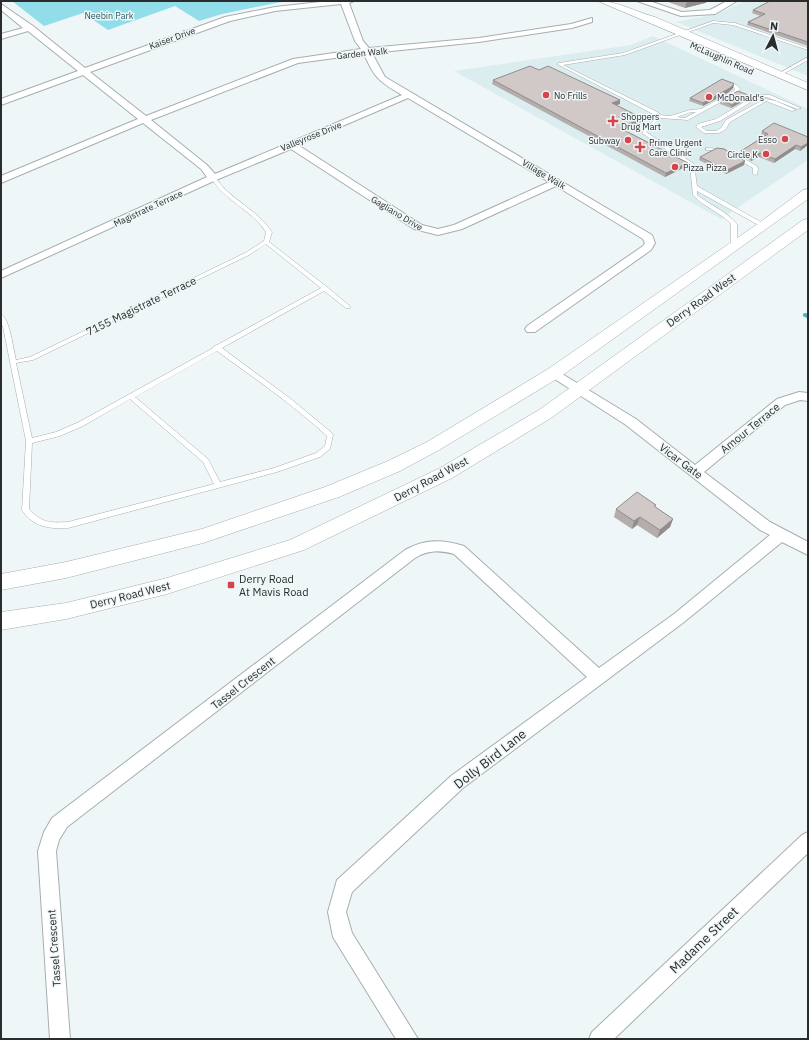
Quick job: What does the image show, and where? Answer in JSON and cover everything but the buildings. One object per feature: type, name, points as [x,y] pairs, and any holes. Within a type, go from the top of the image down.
[{"type":"main road","points":[[1,582],[66,570],[203,536],[332,492],[394,466],[433,446],[554,373],[764,226],[808,193]]},
{"type":"main road","name":"Derry Road West","points":[[1,620],[66,611],[167,586],[297,544],[446,473],[545,414],[808,223]]},
{"type":"main road","points":[[764,226],[772,231],[773,249]]},
{"type":"street","name":"Village Walk","points":[[344,1],[359,41],[367,51],[377,73],[382,79],[648,237],[650,243],[647,248],[531,329]]},
{"type":"street","name":"Kaiser Drive","points":[[1,102],[82,71],[228,19],[275,9],[350,1]]},
{"type":"street","name":"McLaughlin Road","points":[[603,1],[686,33],[808,87]]},
{"type":"street","points":[[641,1],[682,14],[712,12],[733,1]]},
{"type":"street","points":[[1,6],[204,167],[213,178]]},
{"type":"street","name":"McLaughlin Road","points":[[639,16],[642,23],[808,96]]},
{"type":"street","name":"Garden Walk","points":[[144,120],[296,61],[367,51],[479,40],[551,29],[589,20]]},
{"type":"street","points":[[1,38],[30,28]]},
{"type":"street","name":"Valleyrose Drive","points":[[213,178],[290,144],[409,95]]},
{"type":"street","points":[[1,180],[144,120]]},
{"type":"street","name":"Gagliano Drive","points":[[290,144],[418,227],[427,231],[438,232],[458,227],[556,182]]},
{"type":"street","name":"Magistrate Terrace","points":[[1,275],[213,178]]},
{"type":"street","name":"Vicar Gate","points":[[554,373],[631,422],[760,522],[808,549]]},
{"type":"street","name":"Amour Terrace","points":[[696,471],[781,402],[799,396],[808,397]]},
{"type":"street","name":"Dolly Bird Lane","points":[[408,1039],[343,937],[337,912],[344,886],[457,782],[679,618],[782,534]]},
{"type":"street","name":"Tassel Crescent","points":[[60,1039],[47,851],[48,842],[54,830],[61,821],[410,554],[424,547],[437,544],[458,550],[598,677]]},
{"type":"street","name":"Madame Street","points":[[600,1039],[808,841]]},
{"type":"lane","points":[[721,80],[736,86],[738,89],[737,91],[702,110],[690,111],[672,118],[657,116],[657,114],[559,64],[624,54],[686,33],[707,23],[724,22],[734,24],[808,49]]},
{"type":"lane","points":[[780,74],[808,58]]},
{"type":"lane","points":[[758,96],[768,96],[797,109],[765,100],[728,121],[722,129],[717,132],[706,132],[698,127],[700,125],[718,120],[758,96]]},
{"type":"lane","points":[[657,116],[658,118],[644,132],[644,134],[692,165],[695,195],[702,202],[723,213],[734,224],[734,247]]},
{"type":"lane","points":[[708,149],[720,149],[755,166],[755,174]]},
{"type":"lane","points":[[213,178],[218,187],[264,222],[269,232],[266,242],[348,307]]},
{"type":"lane","points":[[694,188],[764,226]]},
{"type":"lane","name":"7155 Magistrate Terrace","points":[[13,362],[31,359],[247,254],[266,242]]},
{"type":"lane","points":[[29,441],[58,434],[130,396],[325,288]]},
{"type":"lane","points":[[1,316],[6,327],[29,441],[26,510],[36,521],[46,526],[68,525],[218,486],[275,470],[318,455],[328,447],[330,435],[300,409],[216,347]]},
{"type":"lane","points":[[130,396],[206,461],[218,486]]},
{"type":"shaded area","points":[[744,1],[808,1],[808,76],[676,22],[717,14]]},
{"type":"shaded area","points":[[653,36],[808,109],[808,160],[721,219],[454,71],[631,45]]},
{"type":"green space","name":"Neebin Park","points":[[12,1],[286,1],[222,14],[199,21],[175,6],[108,30],[83,13],[44,26]]},
{"type":"place","name":"No Frills","points":[[546,95]]},
{"type":"place","name":"McDonald's","points":[[709,97]]},
{"type":"place","name":"Shoppers Drug Mart","points":[[613,121]]},
{"type":"place","name":"Esso","points":[[785,139]]},
{"type":"place","name":"Subway","points":[[628,140]]},
{"type":"place","name":"Prime Urgent Care Clinic","points":[[640,147]]},
{"type":"place","name":"Circle K","points":[[766,154]]},
{"type":"place","name":"Pizza Pizza","points":[[675,167]]},
{"type":"place","name":"Derry Road At Mavis Road","points":[[231,585]]}]
